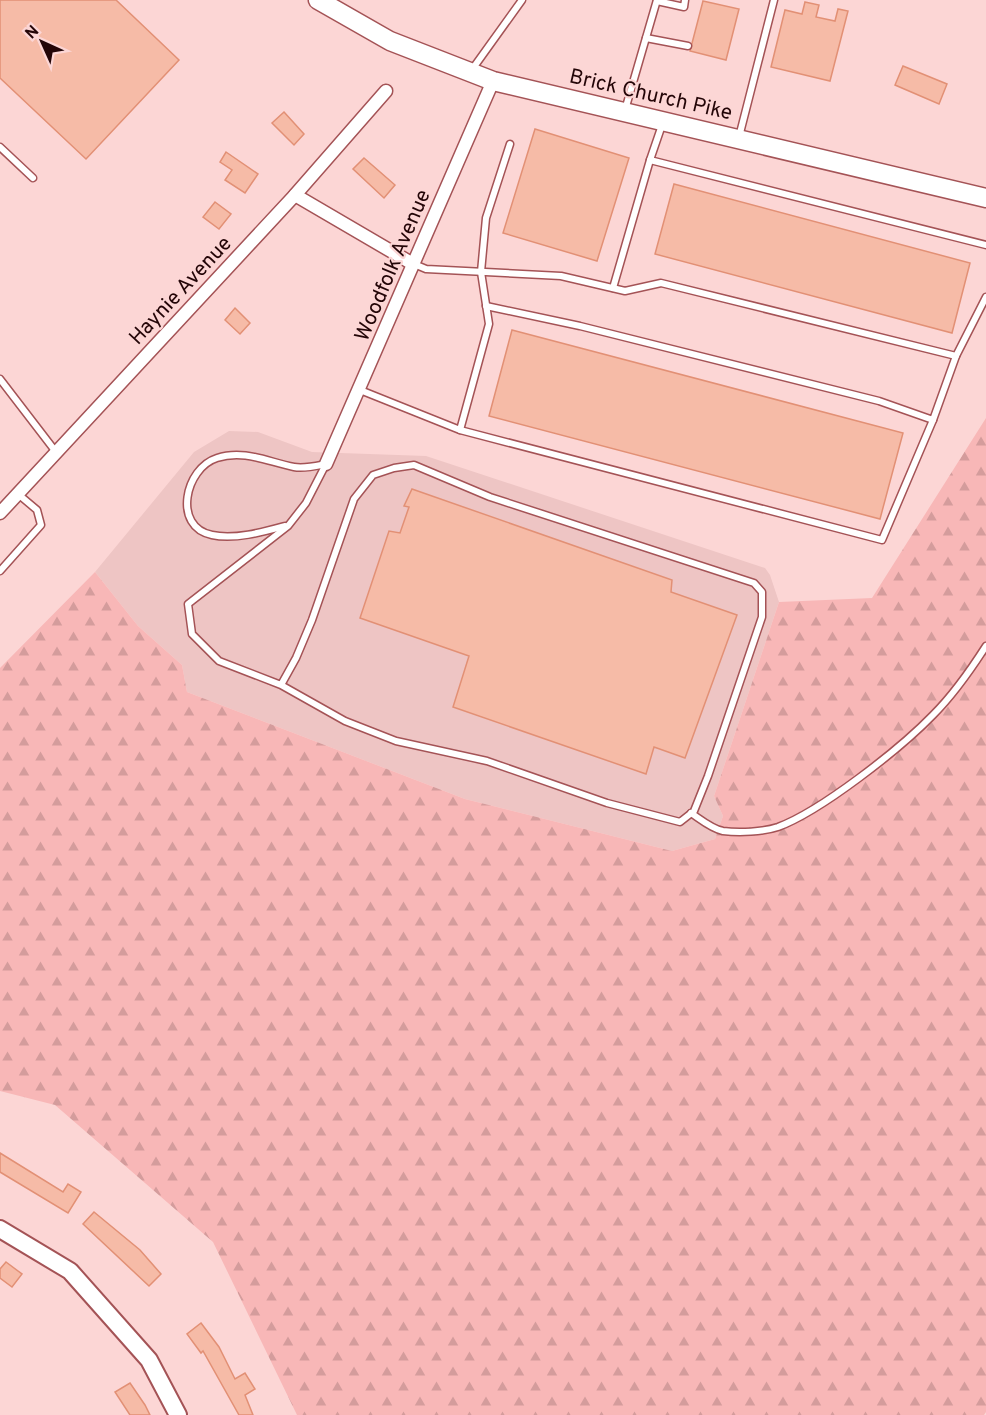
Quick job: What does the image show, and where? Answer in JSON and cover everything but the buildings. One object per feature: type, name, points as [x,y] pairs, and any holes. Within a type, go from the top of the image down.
[{"type":"main road","name":"Brick Church Pike","points":[[318,0],[390,41],[468,74],[986,197]]},
{"type":"street","name":"Woodfolk Avenue","points":[[326,464],[493,81]]},
{"type":"street","name":"Haynie Avenue","points":[[0,513],[295,195],[386,91]]},
{"type":"street","points":[[295,195],[413,264]]},
{"type":"street","points":[[0,1229],[70,1270],[148,1360],[178,1415]]},
{"type":"lane","points":[[468,74],[522,0]]},
{"type":"lane","points":[[625,111],[657,0],[684,8],[685,0]]},
{"type":"lane","points":[[739,138],[774,0]]},
{"type":"lane","points":[[646,38],[687,46]]},
{"type":"lane","points":[[613,288],[663,120]]},
{"type":"lane","points":[[460,430],[489,324],[481,272],[486,218],[510,144]]},
{"type":"lane","points":[[0,147],[33,178]]},
{"type":"lane","points":[[650,160],[986,245]]},
{"type":"lane","points":[[413,264],[426,269],[561,276],[625,291],[661,283],[956,356]]},
{"type":"lane","points":[[360,390],[460,430],[882,540],[933,420],[956,356],[986,297]]},
{"type":"lane","points":[[486,306],[580,326],[879,401],[933,420]]},
{"type":"lane","points":[[0,380],[56,452]]},
{"type":"lane","points":[[288,526],[262,533],[212,536],[194,524],[188,511],[187,491],[197,472],[214,459],[227,455],[248,455],[297,468],[326,464]]},
{"type":"lane","points":[[281,685],[296,658],[312,620],[354,499],[373,475],[414,465],[490,497],[754,583],[762,591],[762,616],[708,776],[691,813],[680,822],[652,816],[487,760],[396,741],[345,721],[281,685],[219,661],[192,634],[188,604],[288,526],[306,503],[326,464]]},
{"type":"lane","points":[[0,571],[41,525],[37,510],[18,494]]},
{"type":"lane","points":[[691,813],[721,830],[744,831],[776,827],[810,810],[862,773],[933,716],[963,682],[986,646]]},
{"type":"shaded area","points":[[229,431],[258,432],[312,452],[426,456],[765,568],[770,575],[779,602],[714,796],[723,816],[715,839],[672,851],[465,799],[187,692],[182,665],[138,626],[95,572],[194,452]]},
{"type":"green space","points":[[986,418],[986,1412],[984,1415],[297,1415],[213,1242],[55,1105],[0,1091],[0,668],[95,572],[138,626],[182,665],[187,692],[465,799],[672,851],[715,839],[723,816],[714,796],[779,602],[872,598]]}]
